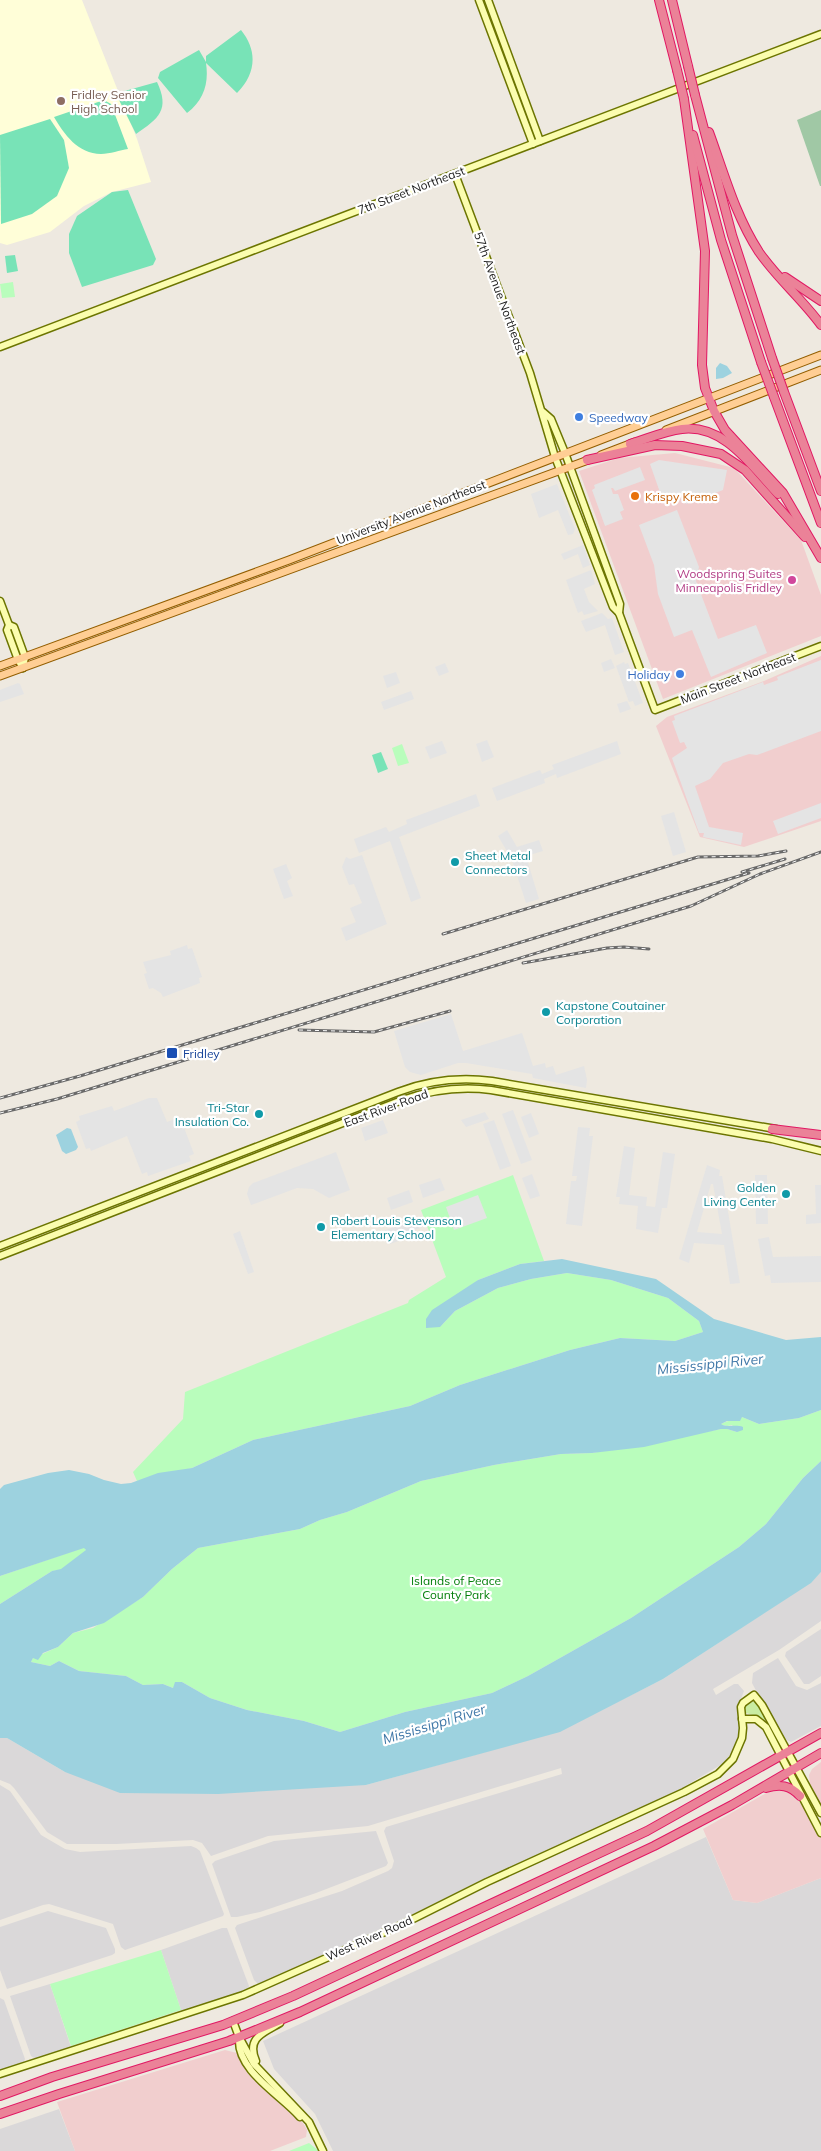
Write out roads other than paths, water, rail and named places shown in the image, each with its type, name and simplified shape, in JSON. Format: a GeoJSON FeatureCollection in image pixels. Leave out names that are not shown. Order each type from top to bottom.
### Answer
{"type":"FeatureCollection","features":[{"type":"Feature","properties":{"kind":"highway"},"geometry":{"type":"LineString","coordinates":[[659,0],[720,240],[774,397],[821,524]]}},
{"type":"Feature","properties":{"kind":"highway"},"geometry":{"type":"LineString","coordinates":[[672,0],[728,222],[772,358],[821,491]]}},
{"type":"Feature","properties":{"kind":"highway"},"geometry":{"type":"LineString","coordinates":[[695,95],[736,209],[755,245],[768,263],[821,324]]}},
{"type":"Feature","properties":{"kind":"highway"},"geometry":{"type":"LineString","coordinates":[[684,99],[705,250],[702,365],[708,398],[725,430],[778,488],[803,525],[821,560]]}},
{"type":"Feature","properties":{"kind":"highway"},"geometry":{"type":"LineString","coordinates":[[755,245],[764,257],[788,280],[821,300]]}},
{"type":"Feature","properties":{"kind":"highway"},"geometry":{"type":"LineString","coordinates":[[630,444],[681,429],[701,430],[718,436],[744,459],[803,525]]}},
{"type":"Feature","properties":{"kind":"highway"},"geometry":{"type":"LineString","coordinates":[[587,460],[655,445],[705,449],[725,455],[744,470],[795,525],[821,560]]}},
{"type":"Feature","properties":{"kind":"highway"},"geometry":{"type":"LineString","coordinates":[[772,1129],[821,1136]]}},
{"type":"Feature","properties":{"kind":"highway"},"geometry":{"type":"LineString","coordinates":[[0,2096],[233,2021],[305,1991],[631,1838],[821,1733]]}},
{"type":"Feature","properties":{"kind":"highway"},"geometry":{"type":"LineString","coordinates":[[0,2114],[239,2038],[288,2018],[639,1854],[821,1753]]}},
{"type":"Feature","properties":{"kind":"highway"},"geometry":{"type":"LineString","coordinates":[[759,1789],[784,1786],[795,1790],[800,1796]]}},
{"type":"Feature","properties":{"kind":"main road","name":"University Avenue Northeast"},"geometry":{"type":"LineString","coordinates":[[0,666],[289,560],[821,355]]}},
{"type":"Feature","properties":{"kind":"main road","name":"University Avenue Northeast"},"geometry":{"type":"LineString","coordinates":[[0,676],[630,444],[821,370]]}},
{"type":"Feature","properties":{"kind":"street"},"geometry":{"type":"LineString","coordinates":[[479,0],[533,144]]}},
{"type":"Feature","properties":{"kind":"street"},"geometry":{"type":"LineString","coordinates":[[488,0],[540,141]]}},
{"type":"Feature","properties":{"kind":"street","name":"7th Street Northeast"},"geometry":{"type":"LineString","coordinates":[[0,346],[821,34]]}},
{"type":"Feature","properties":{"kind":"street"},"geometry":{"type":"LineString","coordinates":[[508,76],[516,72]]}},
{"type":"Feature","properties":{"kind":"street","name":"57th Avenue Northeast"},"geometry":{"type":"LineString","coordinates":[[455,174],[518,340],[543,412],[543,422],[555,457],[613,607],[619,613],[655,710]]}},
{"type":"Feature","properties":{"kind":"street","name":"57th Avenue Northeast"},"geometry":{"type":"LineString","coordinates":[[543,412],[551,419],[570,466],[620,604],[619,613]]}},
{"type":"Feature","properties":{"kind":"street"},"geometry":{"type":"LineString","coordinates":[[0,601],[9,625],[14,627],[23,668]]}},
{"type":"Feature","properties":{"kind":"street","name":"Main Street Northeast"},"geometry":{"type":"LineString","coordinates":[[655,710],[821,646]]}},
{"type":"Feature","properties":{"kind":"street","name":"East River Road"},"geometry":{"type":"LineString","coordinates":[[0,1246],[398,1092],[443,1080],[475,1079],[492,1081],[772,1129]]}},
{"type":"Feature","properties":{"kind":"street","name":"East River Road"},"geometry":{"type":"LineString","coordinates":[[0,1256],[429,1091],[475,1088],[491,1090],[772,1139],[821,1152]]}},
{"type":"Feature","properties":{"kind":"street"},"geometry":{"type":"LineString","coordinates":[[821,1813],[796,1768],[784,1754],[761,1721],[742,1719],[742,1704],[754,1695],[784,1754],[788,1772],[821,1833]]}},
{"type":"Feature","properties":{"kind":"street","name":"West River Road"},"geometry":{"type":"LineString","coordinates":[[0,2074],[118,2035],[202,2010],[255,1990],[408,1922],[486,1882],[669,1799],[712,1778],[724,1769],[733,1759],[741,1743],[742,1719]]}},
{"type":"Feature","properties":{"kind":"street"},"geometry":{"type":"LineString","coordinates":[[268,2079],[254,2055],[254,2040],[257,2036],[288,2018]]}},
{"type":"Feature","properties":{"kind":"street"},"geometry":{"type":"LineString","coordinates":[[233,2021],[239,2038],[254,2064],[309,2122],[323,2151]]}},
{"type":"Feature","properties":{"kind":"street"},"geometry":{"type":"LineString","coordinates":[[239,2038],[238,2048],[251,2069],[315,2134]]}},
{"type":"Feature","properties":{"kind":"water"},"geometry":{"type":"Polygon","coordinates":[[[720,363],[727,366],[732,373],[723,378],[716,379],[716,368],[720,363]]]}},
{"type":"Feature","properties":{"kind":"water"},"geometry":{"type":"Polygon","coordinates":[[[67,1128],[71,1129],[78,1147],[76,1150],[66,1154],[62,1151],[56,1135],[67,1128]]]}},
{"type":"Feature","properties":{"kind":"water","name":"Mississippi River"},"geometry":{"type":"Polygon","coordinates":[[[562,1259],[656,1279],[714,1319],[786,1340],[821,1337],[821,1410],[799,1418],[759,1424],[742,1417],[740,1421],[727,1421],[721,1424],[743,1427],[743,1430],[737,1432],[721,1429],[644,1447],[592,1453],[561,1454],[494,1465],[421,1481],[347,1512],[320,1520],[300,1529],[198,1548],[172,1569],[143,1597],[104,1623],[73,1633],[58,1647],[43,1653],[38,1660],[33,1658],[31,1662],[50,1666],[59,1661],[79,1671],[126,1676],[143,1685],[163,1684],[173,1688],[175,1682],[182,1682],[210,1698],[247,1710],[304,1721],[340,1732],[405,1712],[492,1693],[528,1676],[631,1618],[739,1547],[766,1524],[803,1478],[821,1461],[821,1572],[811,1583],[663,1679],[560,1732],[366,1785],[218,1794],[120,1793],[65,1772],[7,1738],[0,1738],[0,1604],[52,1571],[61,1569],[86,1550],[84,1548],[0,1576],[0,1489],[4,1485],[48,1473],[69,1470],[121,1484],[131,1483],[158,1473],[192,1468],[253,1440],[410,1406],[460,1385],[570,1350],[620,1338],[675,1341],[703,1332],[699,1321],[668,1298],[611,1280],[567,1273],[531,1279],[498,1288],[455,1311],[440,1327],[426,1328],[426,1319],[432,1310],[478,1280],[520,1264],[562,1259]]]}},
{"type":"Feature","properties":{"kind":"railway"},"geometry":{"type":"LineString","coordinates":[[443,934],[698,857],[758,856],[786,851]]}},
{"type":"Feature","properties":{"kind":"railway"},"geometry":{"type":"LineString","coordinates":[[0,1113],[57,1099],[691,906],[760,874],[821,852]]}},
{"type":"Feature","properties":{"kind":"railway"},"geometry":{"type":"LineString","coordinates":[[742,872],[785,859]]}},
{"type":"Feature","properties":{"kind":"railway"},"geometry":{"type":"LineString","coordinates":[[0,1098],[80,1076],[749,873]]}},
{"type":"Feature","properties":{"kind":"railway"},"geometry":{"type":"LineString","coordinates":[[523,963],[607,948],[649,949]]}},
{"type":"Feature","properties":{"kind":"railway"},"geometry":{"type":"LineString","coordinates":[[299,1030],[374,1032],[450,1011]]}},
{"type":"Feature","properties":{"kind":"place","name":"Fridley Senior High School"},"geometry":{"type":"Point","coordinates":[61,101]}},
{"type":"Feature","properties":{"kind":"place","name":"Speedway"},"geometry":{"type":"Point","coordinates":[579,417]}},
{"type":"Feature","properties":{"kind":"place","name":"Krispy Kreme"},"geometry":{"type":"Point","coordinates":[635,496]}},
{"type":"Feature","properties":{"kind":"place","name":"Woodspring Suites Minneapolis Fridley"},"geometry":{"type":"Point","coordinates":[792,580]}},
{"type":"Feature","properties":{"kind":"place","name":"Holiday"},"geometry":{"type":"Point","coordinates":[680,674]}},
{"type":"Feature","properties":{"kind":"place","name":"Sheet Metal Connectors"},"geometry":{"type":"Point","coordinates":[455,862]}},
{"type":"Feature","properties":{"kind":"place","name":"Kapstone Coutainer Corporation"},"geometry":{"type":"Point","coordinates":[546,1012]}},
{"type":"Feature","properties":{"kind":"place","name":"Fridley"},"geometry":{"type":"Point","coordinates":[172,1053]}},
{"type":"Feature","properties":{"kind":"place","name":"Tri-Star Insulation Co."},"geometry":{"type":"Point","coordinates":[259,1114]}},
{"type":"Feature","properties":{"kind":"place","name":"Golden Living Center"},"geometry":{"type":"Point","coordinates":[786,1194]}},
{"type":"Feature","properties":{"kind":"place","name":"Robert Louis Stevenson Elementary School"},"geometry":{"type":"Point","coordinates":[321,1227]}},
{"type":"Feature","properties":{"kind":"park label","name":"Islands of Peace County Park"},"geometry":{"type":"Point","coordinates":[456,1587]}}]}
